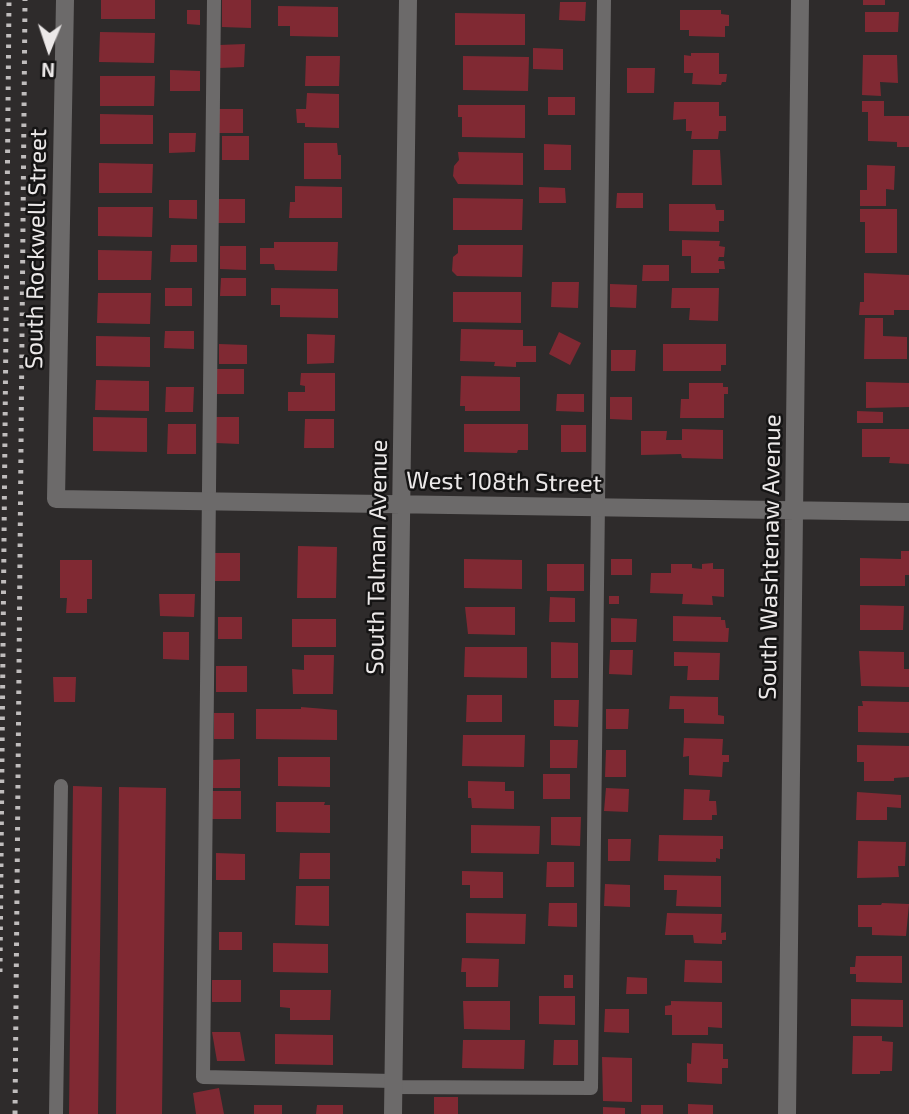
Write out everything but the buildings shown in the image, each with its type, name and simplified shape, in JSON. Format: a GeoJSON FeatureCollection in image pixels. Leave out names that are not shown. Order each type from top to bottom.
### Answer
{"type":"FeatureCollection","features":[{"type":"Feature","properties":{"kind":"street","name":"South Rockwell Street"},"geometry":{"type":"LineString","coordinates":[[55,499],[65,0]]}},
{"type":"Feature","properties":{"kind":"street","name":"South Talman Avenue"},"geometry":{"type":"LineString","coordinates":[[393,1114],[408,0]]}},
{"type":"Feature","properties":{"kind":"street","name":"South Washtenaw Avenue"},"geometry":{"type":"LineString","coordinates":[[788,1114],[800,0]]}},
{"type":"Feature","properties":{"kind":"street","name":"West 108th Street"},"geometry":{"type":"LineString","coordinates":[[55,499],[909,512]]}},
{"type":"Feature","properties":{"kind":"lane"},"geometry":{"type":"LineString","coordinates":[[214,0],[203,1077],[591,1088],[604,0]]}},
{"type":"Feature","properties":{"kind":"lane"},"geometry":{"type":"LineString","coordinates":[[56,1114],[61,786]]}},
{"type":"Feature","properties":{"kind":"railway"},"geometry":{"type":"LineString","coordinates":[[0,972],[9,0]]}},
{"type":"Feature","properties":{"kind":"railway"},"geometry":{"type":"LineString","coordinates":[[15,1114],[25,0]]}}]}
